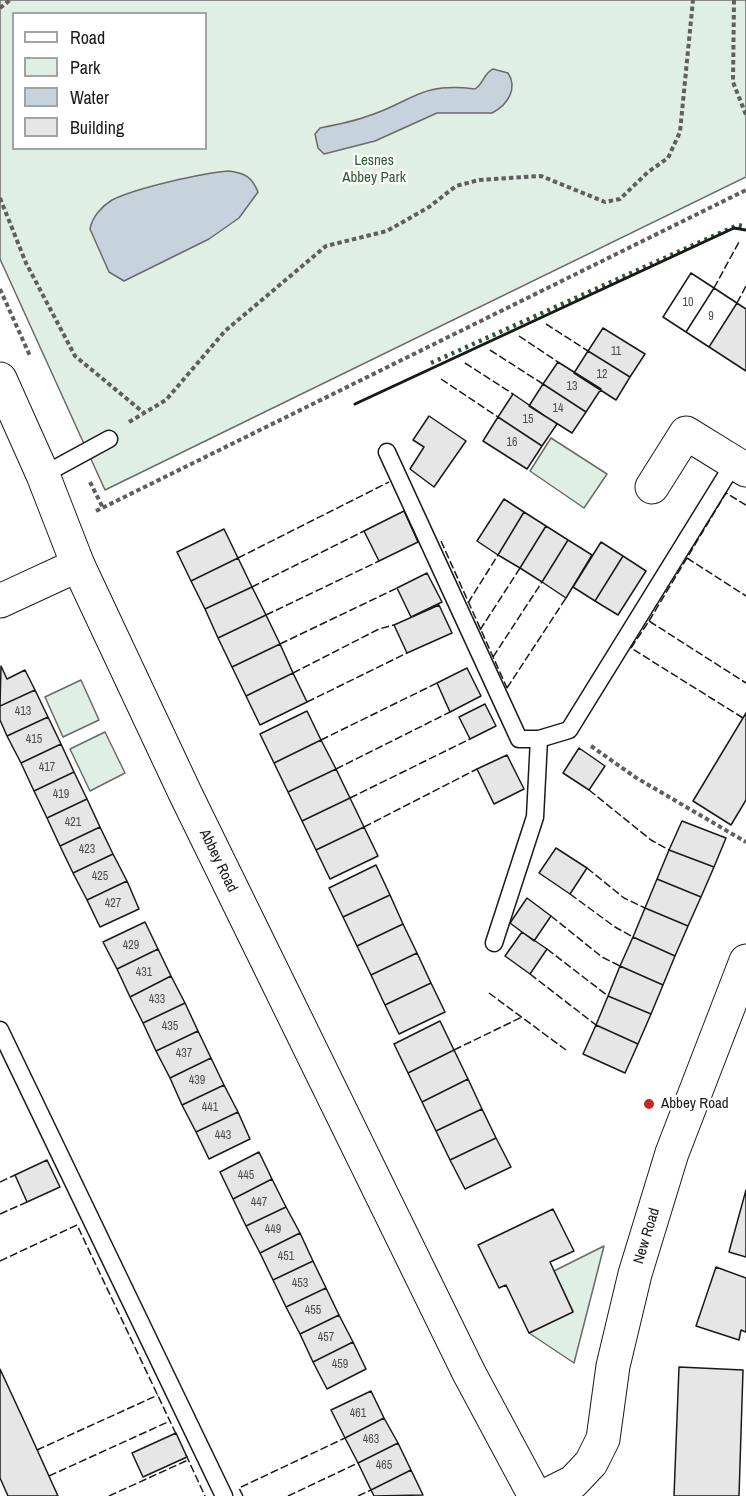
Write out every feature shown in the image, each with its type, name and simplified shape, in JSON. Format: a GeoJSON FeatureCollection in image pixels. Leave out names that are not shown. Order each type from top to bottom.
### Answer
{"type":"FeatureCollection","features":[{"type":"Feature","properties":{"kind":"main road","name":"Abbey Road"},"geometry":{"type":"LineString","coordinates":[[0,380],[43,475],[78,565],[186,795],[469,1373],[535,1496]]}},
{"type":"Feature","properties":{"kind":"main road"},"geometry":{"type":"LineString","coordinates":[[652,487],[686,433],[740,466]]}},
{"type":"Feature","properties":{"kind":"main road"},"geometry":{"type":"LineString","coordinates":[[0,601],[78,565]]}},
{"type":"Feature","properties":{"kind":"main road","name":"New Road"},"geometry":{"type":"LineString","coordinates":[[545,1496],[573,1482],[591,1463],[603,1439],[614,1366],[635,1274],[672,1153],[746,961]]}},
{"type":"Feature","properties":{"kind":"lane"},"geometry":{"type":"LineString","coordinates":[[43,475],[103,442]]}},
{"type":"Feature","properties":{"kind":"lane"},"geometry":{"type":"LineString","coordinates":[[387,452],[519,739],[539,739],[569,730],[740,466]]}},
{"type":"Feature","properties":{"kind":"lane"},"geometry":{"type":"LineString","coordinates":[[494,943],[535,817],[539,739]]}},
{"type":"Feature","properties":{"kind":"lane"},"geometry":{"type":"LineString","coordinates":[[0,1030],[224,1496]]}},
{"type":"Feature","properties":{"kind":"path"},"geometry":{"type":"LineString","coordinates":[[0,8],[10,0]]}},
{"type":"Feature","properties":{"kind":"path"},"geometry":{"type":"LineString","coordinates":[[103,442],[95,432],[105,427],[122,426],[166,400],[225,331],[326,246],[387,231],[429,207],[456,186],[479,180],[541,176],[604,202],[620,199],[648,172],[668,158],[680,132],[693,0]]}},
{"type":"Feature","properties":{"kind":"path"},"geometry":{"type":"LineString","coordinates":[[734,0],[733,82],[746,115]]}},
{"type":"Feature","properties":{"kind":"path"},"geometry":{"type":"LineString","coordinates":[[63,527],[746,190]]}},
{"type":"Feature","properties":{"kind":"path"},"geometry":{"type":"LineString","coordinates":[[0,198],[26,263],[75,356],[144,413]]}},
{"type":"Feature","properties":{"kind":"path"},"geometry":{"type":"LineString","coordinates":[[569,730],[635,777],[746,842]]}},
{"type":"Feature","properties":{"kind":"green space","name":"Lesnes Abbey Park"},"geometry":{"type":"Polygon","coordinates":[[[0,0],[746,0],[746,177],[105,490],[0,259],[0,0]]]}},
{"type":"Feature","properties":{"kind":"green space"},"geometry":{"type":"Polygon","coordinates":[[[551,438],[607,474],[584,508],[530,471],[551,438]]]}},
{"type":"Feature","properties":{"kind":"green space"},"geometry":{"type":"Polygon","coordinates":[[[81,680],[99,720],[63,737],[45,697],[81,680]]]}},
{"type":"Feature","properties":{"kind":"green space"},"geometry":{"type":"Polygon","coordinates":[[[105,732],[125,773],[90,791],[70,749],[105,732]]]}},
{"type":"Feature","properties":{"kind":"green space"},"geometry":{"type":"Polygon","coordinates":[[[604,1246],[574,1363],[529,1333],[573,1311],[554,1271],[604,1246]]]}},
{"type":"Feature","properties":{"kind":"water"},"geometry":{"type":"Polygon","coordinates":[[[493,69],[508,73],[512,90],[507,101],[492,113],[437,113],[375,141],[324,154],[318,148],[315,134],[320,128],[365,117],[428,91],[440,88],[475,89],[493,69]]]}},
{"type":"Feature","properties":{"kind":"water"},"geometry":{"type":"Polygon","coordinates":[[[229,171],[247,177],[258,192],[239,218],[209,239],[124,281],[109,272],[90,229],[95,216],[105,205],[123,195],[152,186],[229,171]]]}},
{"type":"Feature","properties":{"kind":"building"},"geometry":{"type":"Polygon","coordinates":[[[691,273],[746,309],[746,371],[663,317],[691,273]]]}},
{"type":"Feature","properties":{"kind":"building"},"geometry":{"type":"Polygon","coordinates":[[[691,273],[714,288],[686,332],[663,317],[691,273]]]}},
{"type":"Feature","properties":{"kind":"building"},"geometry":{"type":"Polygon","coordinates":[[[714,288],[737,303],[709,347],[686,332],[714,288]]]}},
{"type":"Feature","properties":{"kind":"building"},"geometry":{"type":"Polygon","coordinates":[[[603,328],[645,354],[630,377],[588,351],[603,328]]]}},
{"type":"Feature","properties":{"kind":"building"},"geometry":{"type":"Polygon","coordinates":[[[588,351],[630,377],[616,400],[574,373],[588,351]]]}},
{"type":"Feature","properties":{"kind":"building"},"geometry":{"type":"Polygon","coordinates":[[[558,362],[601,389],[586,412],[543,384],[558,362]]]}},
{"type":"Feature","properties":{"kind":"building"},"geometry":{"type":"Polygon","coordinates":[[[543,384],[586,412],[572,433],[529,406],[543,384]]]}},
{"type":"Feature","properties":{"kind":"building"},"geometry":{"type":"Polygon","coordinates":[[[513,394],[557,424],[542,446],[498,417],[513,394]]]}},
{"type":"Feature","properties":{"kind":"building"},"geometry":{"type":"Polygon","coordinates":[[[429,416],[466,441],[434,487],[410,469],[424,447],[413,440],[429,416]]]}},
{"type":"Feature","properties":{"kind":"building"},"geometry":{"type":"Polygon","coordinates":[[[498,417],[542,446],[527,469],[483,441],[498,417]]]}},
{"type":"Feature","properties":{"kind":"building"},"geometry":{"type":"Polygon","coordinates":[[[504,499],[524,512],[498,555],[477,541],[504,499]]]}},
{"type":"Feature","properties":{"kind":"building"},"geometry":{"type":"Polygon","coordinates":[[[404,511],[418,542],[379,561],[364,531],[404,511]]]}},
{"type":"Feature","properties":{"kind":"building"},"geometry":{"type":"Polygon","coordinates":[[[524,512],[546,526],[520,568],[498,555],[524,512]]]}},
{"type":"Feature","properties":{"kind":"building"},"geometry":{"type":"Polygon","coordinates":[[[546,526],[568,540],[542,582],[520,568],[546,526]]]}},
{"type":"Feature","properties":{"kind":"building"},"geometry":{"type":"Polygon","coordinates":[[[224,529],[238,558],[191,581],[177,552],[224,529]]]}},
{"type":"Feature","properties":{"kind":"building"},"geometry":{"type":"Polygon","coordinates":[[[568,540],[592,555],[566,598],[542,582],[568,540]]]}},
{"type":"Feature","properties":{"kind":"building"},"geometry":{"type":"Polygon","coordinates":[[[601,542],[623,556],[595,601],[573,587],[601,542]]]}},
{"type":"Feature","properties":{"kind":"building"},"geometry":{"type":"Polygon","coordinates":[[[623,556],[646,571],[618,615],[595,601],[623,556]]]}},
{"type":"Feature","properties":{"kind":"building"},"geometry":{"type":"Polygon","coordinates":[[[238,558],[252,587],[205,609],[191,581],[238,558]]]}},
{"type":"Feature","properties":{"kind":"building"},"geometry":{"type":"Polygon","coordinates":[[[427,573],[442,602],[411,617],[397,588],[427,573]]]}},
{"type":"Feature","properties":{"kind":"building"},"geometry":{"type":"Polygon","coordinates":[[[252,587],[266,615],[218,638],[205,609],[252,587]]]}},
{"type":"Feature","properties":{"kind":"building"},"geometry":{"type":"Polygon","coordinates":[[[439,605],[452,633],[407,653],[394,625],[439,605]]]}},
{"type":"Feature","properties":{"kind":"building"},"geometry":{"type":"Polygon","coordinates":[[[266,615],[280,644],[232,667],[218,638],[266,615]]]}},
{"type":"Feature","properties":{"kind":"building"},"geometry":{"type":"Polygon","coordinates":[[[280,644],[293,673],[246,696],[232,667],[280,644]]]}},
{"type":"Feature","properties":{"kind":"building"},"geometry":{"type":"Polygon","coordinates":[[[1,666],[7,679],[25,670],[35,690],[0,706],[1,666]]]}},
{"type":"Feature","properties":{"kind":"building"},"geometry":{"type":"Polygon","coordinates":[[[467,668],[481,696],[450,712],[437,683],[467,668]]]}},
{"type":"Feature","properties":{"kind":"building"},"geometry":{"type":"Polygon","coordinates":[[[293,673],[307,702],[260,725],[246,696],[293,673]]]}},
{"type":"Feature","properties":{"kind":"building"},"geometry":{"type":"Polygon","coordinates":[[[35,690],[48,717],[7,736],[0,720],[0,706],[35,690]]]}},
{"type":"Feature","properties":{"kind":"building"},"geometry":{"type":"Polygon","coordinates":[[[485,704],[496,726],[470,739],[459,717],[485,704]]]}},
{"type":"Feature","properties":{"kind":"building"},"geometry":{"type":"Polygon","coordinates":[[[307,711],[321,740],[274,763],[260,734],[307,711]]]}},
{"type":"Feature","properties":{"kind":"building"},"geometry":{"type":"Polygon","coordinates":[[[746,713],[746,800],[731,825],[693,801],[746,713]]]}},
{"type":"Feature","properties":{"kind":"building"},"geometry":{"type":"Polygon","coordinates":[[[48,717],[61,744],[21,763],[7,736],[48,717]]]}},
{"type":"Feature","properties":{"kind":"building"},"geometry":{"type":"Polygon","coordinates":[[[321,740],[336,769],[288,792],[274,763],[321,740]]]}},
{"type":"Feature","properties":{"kind":"building"},"geometry":{"type":"Polygon","coordinates":[[[61,744],[74,772],[34,791],[21,763],[61,744]]]}},
{"type":"Feature","properties":{"kind":"building"},"geometry":{"type":"Polygon","coordinates":[[[579,748],[605,766],[589,790],[563,773],[579,748]]]}},
{"type":"Feature","properties":{"kind":"building"},"geometry":{"type":"Polygon","coordinates":[[[507,755],[524,789],[494,804],[477,769],[507,755]]]}},
{"type":"Feature","properties":{"kind":"building"},"geometry":{"type":"Polygon","coordinates":[[[336,769],[350,798],[302,821],[288,792],[336,769]]]}},
{"type":"Feature","properties":{"kind":"building"},"geometry":{"type":"Polygon","coordinates":[[[74,772],[87,799],[47,818],[34,791],[74,772]]]}},
{"type":"Feature","properties":{"kind":"building"},"geometry":{"type":"Polygon","coordinates":[[[350,798],[364,827],[316,850],[302,821],[350,798]]]}},
{"type":"Feature","properties":{"kind":"building"},"geometry":{"type":"Polygon","coordinates":[[[87,799],[100,827],[60,846],[47,818],[87,799]]]}},
{"type":"Feature","properties":{"kind":"building"},"geometry":{"type":"Polygon","coordinates":[[[682,821],[726,838],[714,867],[669,850],[682,821]]]}},
{"type":"Feature","properties":{"kind":"building"},"geometry":{"type":"Polygon","coordinates":[[[100,827],[113,854],[73,873],[60,846],[100,827]]]}},
{"type":"Feature","properties":{"kind":"building"},"geometry":{"type":"Polygon","coordinates":[[[364,827],[378,856],[330,879],[316,850],[364,827]]]}},
{"type":"Feature","properties":{"kind":"building"},"geometry":{"type":"Polygon","coordinates":[[[556,848],[587,868],[570,894],[539,873],[556,848]]]}},
{"type":"Feature","properties":{"kind":"building"},"geometry":{"type":"Polygon","coordinates":[[[669,850],[714,867],[701,897],[657,879],[669,850]]]}},
{"type":"Feature","properties":{"kind":"building"},"geometry":{"type":"Polygon","coordinates":[[[113,854],[127,881],[87,900],[73,873],[113,854]]]}},
{"type":"Feature","properties":{"kind":"building"},"geometry":{"type":"Polygon","coordinates":[[[376,865],[390,895],[343,917],[329,888],[376,865]]]}},
{"type":"Feature","properties":{"kind":"building"},"geometry":{"type":"Polygon","coordinates":[[[657,879],[701,897],[688,926],[645,908],[657,879]]]}},
{"type":"Feature","properties":{"kind":"building"},"geometry":{"type":"Polygon","coordinates":[[[127,881],[139,909],[100,927],[87,900],[127,881]]]}},
{"type":"Feature","properties":{"kind":"building"},"geometry":{"type":"Polygon","coordinates":[[[390,895],[403,924],[357,946],[343,917],[390,895]]]}},
{"type":"Feature","properties":{"kind":"building"},"geometry":{"type":"Polygon","coordinates":[[[527,898],[551,916],[534,941],[510,923],[527,898]]]}},
{"type":"Feature","properties":{"kind":"building"},"geometry":{"type":"Polygon","coordinates":[[[645,908],[688,926],[675,956],[633,937],[645,908]]]}},
{"type":"Feature","properties":{"kind":"building"},"geometry":{"type":"Polygon","coordinates":[[[145,922],[158,949],[117,969],[103,942],[145,922]]]}},
{"type":"Feature","properties":{"kind":"building"},"geometry":{"type":"Polygon","coordinates":[[[403,924],[417,953],[371,975],[357,946],[403,924]]]}},
{"type":"Feature","properties":{"kind":"building"},"geometry":{"type":"Polygon","coordinates":[[[522,932],[547,949],[530,974],[505,956],[522,932]]]}},
{"type":"Feature","properties":{"kind":"building"},"geometry":{"type":"Polygon","coordinates":[[[633,937],[675,956],[663,985],[620,966],[633,937]]]}},
{"type":"Feature","properties":{"kind":"building"},"geometry":{"type":"Polygon","coordinates":[[[158,949],[171,976],[130,997],[117,969],[158,949]]]}},
{"type":"Feature","properties":{"kind":"building"},"geometry":{"type":"Polygon","coordinates":[[[417,953],[431,983],[385,1005],[371,975],[417,953]]]}},
{"type":"Feature","properties":{"kind":"building"},"geometry":{"type":"Polygon","coordinates":[[[620,966],[663,985],[651,1014],[608,996],[620,966]]]}},
{"type":"Feature","properties":{"kind":"building"},"geometry":{"type":"Polygon","coordinates":[[[171,976],[185,1003],[143,1023],[130,997],[171,976]]]}},
{"type":"Feature","properties":{"kind":"building"},"geometry":{"type":"Polygon","coordinates":[[[431,983],[445,1012],[399,1034],[385,1005],[431,983]]]}},
{"type":"Feature","properties":{"kind":"building"},"geometry":{"type":"Polygon","coordinates":[[[608,996],[651,1014],[638,1044],[596,1025],[608,996]]]}},
{"type":"Feature","properties":{"kind":"building"},"geometry":{"type":"Polygon","coordinates":[[[185,1003],[198,1031],[156,1051],[143,1023],[185,1003]]]}},
{"type":"Feature","properties":{"kind":"building"},"geometry":{"type":"Polygon","coordinates":[[[440,1021],[454,1050],[408,1073],[394,1044],[440,1021]]]}},
{"type":"Feature","properties":{"kind":"building"},"geometry":{"type":"Polygon","coordinates":[[[596,1025],[638,1044],[625,1073],[583,1054],[596,1025]]]}},
{"type":"Feature","properties":{"kind":"building"},"geometry":{"type":"Polygon","coordinates":[[[198,1031],[211,1058],[170,1078],[156,1051],[198,1031]]]}},
{"type":"Feature","properties":{"kind":"building"},"geometry":{"type":"Polygon","coordinates":[[[454,1050],[468,1079],[422,1102],[408,1073],[454,1050]]]}},
{"type":"Feature","properties":{"kind":"building"},"geometry":{"type":"Polygon","coordinates":[[[211,1058],[224,1085],[182,1105],[170,1078],[211,1058]]]}},
{"type":"Feature","properties":{"kind":"building"},"geometry":{"type":"Polygon","coordinates":[[[468,1079],[482,1109],[436,1131],[422,1102],[468,1079]]]}},
{"type":"Feature","properties":{"kind":"building"},"geometry":{"type":"Polygon","coordinates":[[[224,1085],[238,1112],[196,1132],[182,1105],[224,1085]]]}},
{"type":"Feature","properties":{"kind":"building"},"geometry":{"type":"Polygon","coordinates":[[[482,1109],[496,1138],[450,1160],[436,1131],[482,1109]]]}},
{"type":"Feature","properties":{"kind":"building"},"geometry":{"type":"Polygon","coordinates":[[[238,1112],[250,1139],[209,1159],[196,1132],[238,1112]]]}},
{"type":"Feature","properties":{"kind":"building"},"geometry":{"type":"Polygon","coordinates":[[[496,1138],[511,1167],[465,1189],[450,1160],[496,1138]]]}},
{"type":"Feature","properties":{"kind":"building"},"geometry":{"type":"Polygon","coordinates":[[[259,1152],[272,1179],[233,1199],[220,1172],[259,1152]]]}},
{"type":"Feature","properties":{"kind":"building"},"geometry":{"type":"Polygon","coordinates":[[[47,1160],[60,1187],[27,1202],[15,1175],[47,1160]]]}},
{"type":"Feature","properties":{"kind":"building"},"geometry":{"type":"Polygon","coordinates":[[[272,1179],[286,1207],[246,1226],[233,1199],[272,1179]]]}},
{"type":"Feature","properties":{"kind":"building"},"geometry":{"type":"Polygon","coordinates":[[[746,1190],[746,1257],[729,1252],[746,1190]]]}},
{"type":"Feature","properties":{"kind":"building"},"geometry":{"type":"Polygon","coordinates":[[[286,1207],[300,1233],[260,1253],[246,1226],[286,1207]]]}},
{"type":"Feature","properties":{"kind":"building"},"geometry":{"type":"Polygon","coordinates":[[[553,1209],[574,1251],[550,1262],[573,1312],[529,1333],[506,1285],[499,1288],[478,1245],[553,1209]]]}},
{"type":"Feature","properties":{"kind":"building"},"geometry":{"type":"Polygon","coordinates":[[[300,1233],[313,1261],[273,1280],[260,1253],[300,1233]]]}},
{"type":"Feature","properties":{"kind":"building"},"geometry":{"type":"Polygon","coordinates":[[[313,1261],[326,1288],[286,1307],[273,1280],[313,1261]]]}},
{"type":"Feature","properties":{"kind":"building"},"geometry":{"type":"Polygon","coordinates":[[[716,1267],[746,1278],[746,1332],[741,1330],[739,1340],[696,1326],[716,1267]]]}},
{"type":"Feature","properties":{"kind":"building"},"geometry":{"type":"Polygon","coordinates":[[[326,1288],[339,1315],[300,1334],[286,1307],[326,1288]]]}},
{"type":"Feature","properties":{"kind":"building"},"geometry":{"type":"Polygon","coordinates":[[[339,1315],[353,1342],[313,1362],[300,1334],[339,1315]]]}},
{"type":"Feature","properties":{"kind":"building"},"geometry":{"type":"Polygon","coordinates":[[[353,1342],[366,1369],[327,1389],[313,1362],[353,1342]]]}},
{"type":"Feature","properties":{"kind":"building"},"geometry":{"type":"Polygon","coordinates":[[[679,1367],[743,1370],[739,1496],[674,1496],[679,1367]]]}},
{"type":"Feature","properties":{"kind":"building"},"geometry":{"type":"Polygon","coordinates":[[[0,1369],[58,1496],[8,1496],[0,1478],[0,1369]]]}},
{"type":"Feature","properties":{"kind":"building"},"geometry":{"type":"Polygon","coordinates":[[[371,1391],[384,1418],[345,1438],[331,1410],[371,1391]]]}},
{"type":"Feature","properties":{"kind":"building"},"geometry":{"type":"Polygon","coordinates":[[[384,1418],[398,1443],[358,1463],[345,1438],[384,1418]]]}},
{"type":"Feature","properties":{"kind":"building"},"geometry":{"type":"Polygon","coordinates":[[[176,1433],[187,1457],[143,1477],[132,1453],[176,1433]]]}},
{"type":"Feature","properties":{"kind":"building"},"geometry":{"type":"Polygon","coordinates":[[[398,1443],[411,1470],[371,1490],[358,1463],[398,1443]]]}},
{"type":"Feature","properties":{"kind":"building"},"geometry":{"type":"Polygon","coordinates":[[[411,1470],[423,1495],[374,1496],[371,1490],[411,1470]]]}},
{"type":"Feature","properties":{"kind":"hedge"},"geometry":{"type":"LineString","coordinates":[[431,363],[738,225],[746,227]]}},
{"type":"Feature","properties":{"kind":"fence"},"geometry":{"type":"LineString","coordinates":[[714,288],[740,240]]}},
{"type":"Feature","properties":{"kind":"fence"},"geometry":{"type":"LineString","coordinates":[[737,303],[746,286]]}},
{"type":"Feature","properties":{"kind":"fence"},"geometry":{"type":"LineString","coordinates":[[546,324],[588,351]]}},
{"type":"Feature","properties":{"kind":"fence"},"geometry":{"type":"LineString","coordinates":[[519,336],[558,362]]}},
{"type":"Feature","properties":{"kind":"fence"},"geometry":{"type":"LineString","coordinates":[[490,350],[543,384]]}},
{"type":"Feature","properties":{"kind":"fence"},"geometry":{"type":"LineString","coordinates":[[465,363],[513,394]]}},
{"type":"Feature","properties":{"kind":"fence"},"geometry":{"type":"LineString","coordinates":[[441,379],[498,417]]}},
{"type":"Feature","properties":{"kind":"fence"},"geometry":{"type":"LineString","coordinates":[[238,558],[389,482]]}},
{"type":"Feature","properties":{"kind":"fence"},"geometry":{"type":"LineString","coordinates":[[649,621],[726,493],[746,505]]}},
{"type":"Feature","properties":{"kind":"fence"},"geometry":{"type":"LineString","coordinates":[[252,587],[364,531]]}},
{"type":"Feature","properties":{"kind":"fence"},"geometry":{"type":"LineString","coordinates":[[441,541],[507,688]]}},
{"type":"Feature","properties":{"kind":"fence"},"geometry":{"type":"LineString","coordinates":[[468,603],[498,555]]}},
{"type":"Feature","properties":{"kind":"fence"},"geometry":{"type":"LineString","coordinates":[[687,558],[746,596]]}},
{"type":"Feature","properties":{"kind":"fence"},"geometry":{"type":"LineString","coordinates":[[266,615],[379,561]]}},
{"type":"Feature","properties":{"kind":"fence"},"geometry":{"type":"LineString","coordinates":[[480,630],[520,568]]}},
{"type":"Feature","properties":{"kind":"fence"},"geometry":{"type":"LineString","coordinates":[[493,657],[542,582]]}},
{"type":"Feature","properties":{"kind":"fence"},"geometry":{"type":"LineString","coordinates":[[280,644],[397,588]]}},
{"type":"Feature","properties":{"kind":"fence"},"geometry":{"type":"LineString","coordinates":[[507,688],[566,598]]}},
{"type":"Feature","properties":{"kind":"fence"},"geometry":{"type":"LineString","coordinates":[[743,718],[631,648],[649,621],[746,683]]}},
{"type":"Feature","properties":{"kind":"fence"},"geometry":{"type":"LineString","coordinates":[[293,673],[379,629],[394,625]]}},
{"type":"Feature","properties":{"kind":"fence"},"geometry":{"type":"LineString","coordinates":[[307,702],[407,653]]}},
{"type":"Feature","properties":{"kind":"fence"},"geometry":{"type":"LineString","coordinates":[[321,740],[437,683]]}},
{"type":"Feature","properties":{"kind":"fence"},"geometry":{"type":"LineString","coordinates":[[336,769],[450,712]]}},
{"type":"Feature","properties":{"kind":"fence"},"geometry":{"type":"LineString","coordinates":[[350,798],[470,739]]}},
{"type":"Feature","properties":{"kind":"fence"},"geometry":{"type":"LineString","coordinates":[[364,827],[477,769]]}},
{"type":"Feature","properties":{"kind":"fence"},"geometry":{"type":"LineString","coordinates":[[589,790],[651,840],[669,850]]}},
{"type":"Feature","properties":{"kind":"fence"},"geometry":{"type":"LineString","coordinates":[[587,868],[624,898],[645,908]]}},
{"type":"Feature","properties":{"kind":"fence"},"geometry":{"type":"LineString","coordinates":[[570,894],[615,927],[633,937]]}},
{"type":"Feature","properties":{"kind":"fence"},"geometry":{"type":"LineString","coordinates":[[551,916],[602,957],[620,966]]}},
{"type":"Feature","properties":{"kind":"fence"},"geometry":{"type":"LineString","coordinates":[[547,949],[608,996]]}},
{"type":"Feature","properties":{"kind":"fence"},"geometry":{"type":"LineString","coordinates":[[530,974],[596,1025]]}},
{"type":"Feature","properties":{"kind":"fence"},"geometry":{"type":"LineString","coordinates":[[489,993],[566,1050]]}},
{"type":"Feature","properties":{"kind":"fence"},"geometry":{"type":"LineString","coordinates":[[454,1050],[522,1017]]}},
{"type":"Feature","properties":{"kind":"fence"},"geometry":{"type":"LineString","coordinates":[[0,1182],[15,1175]]}},
{"type":"Feature","properties":{"kind":"fence"},"geometry":{"type":"LineString","coordinates":[[0,1214],[27,1202]]}},
{"type":"Feature","properties":{"kind":"fence"},"geometry":{"type":"LineString","coordinates":[[0,1261],[77,1225],[177,1436]]}},
{"type":"Feature","properties":{"kind":"fence"},"geometry":{"type":"LineString","coordinates":[[37,1450],[158,1395]]}},
{"type":"Feature","properties":{"kind":"fence"},"geometry":{"type":"LineString","coordinates":[[49,1476],[170,1421]]}},
{"type":"Feature","properties":{"kind":"fence"},"geometry":{"type":"LineString","coordinates":[[243,1496],[239,1488],[345,1438]]}},
{"type":"Feature","properties":{"kind":"fence"},"geometry":{"type":"LineString","coordinates":[[186,1455],[205,1496]]}},
{"type":"Feature","properties":{"kind":"fence"},"geometry":{"type":"LineString","coordinates":[[109,1496],[188,1460]]}},
{"type":"Feature","properties":{"kind":"fence"},"geometry":{"type":"LineString","coordinates":[[288,1496],[358,1463]]}},
{"type":"Feature","properties":{"kind":"fence"},"geometry":{"type":"LineString","coordinates":[[358,1496],[371,1490]]}},
{"type":"Feature","properties":{"kind":"wall"},"geometry":{"type":"LineString","coordinates":[[355,404],[734,228],[746,230]]}},
{"type":"Feature","properties":{"kind":"place","name":"Abbey Road"},"geometry":{"type":"Point","coordinates":[649,1104]}}]}
